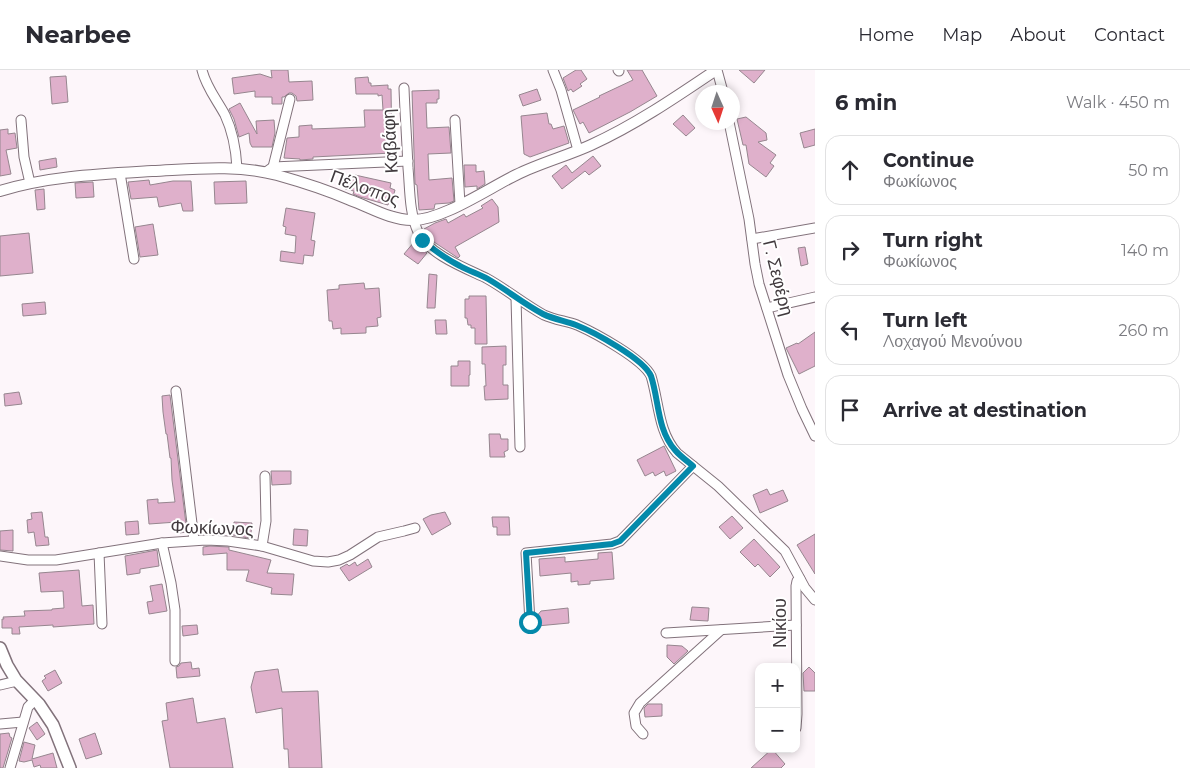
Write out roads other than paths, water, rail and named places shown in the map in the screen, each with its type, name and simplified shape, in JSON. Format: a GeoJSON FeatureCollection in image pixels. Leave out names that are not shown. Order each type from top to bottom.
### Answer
{"type":"FeatureCollection","features":[{"type":"Feature","properties":{"kind":"main road"},"geometry":{"type":"LineString","coordinates":[[0,648],[16,681],[46,713],[55,728],[70,768]]}},
{"type":"Feature","properties":{"kind":"street"},"geometry":{"type":"LineString","coordinates":[[202,70],[206,82],[228,123],[235,146],[237,168]]}},
{"type":"Feature","properties":{"kind":"street"},"geometry":{"type":"LineString","coordinates":[[553,70],[565,103],[578,150]]}},
{"type":"Feature","properties":{"kind":"street"},"geometry":{"type":"LineString","coordinates":[[717,70],[721,85]]}},
{"type":"Feature","properties":{"kind":"street","name":"Πέλοπος"},"geometry":{"type":"LineString","coordinates":[[0,191],[30,183],[70,177],[120,173],[237,168],[270,170],[390,216],[403,220],[422,219],[437,215],[520,173],[594,144],[628,126],[717,70]]}},
{"type":"Feature","properties":{"kind":"street","name":"Καβάφη"},"geometry":{"type":"LineString","coordinates":[[404,88],[410,205],[419,235],[430,247],[448,260],[487,279],[550,318],[577,325],[596,334],[642,363],[651,376],[661,421],[667,437],[675,450],[718,486],[781,548],[805,588],[815,600]]}},
{"type":"Feature","properties":{"kind":"street"},"geometry":{"type":"LineString","coordinates":[[290,99],[270,170],[408,161]]}},
{"type":"Feature","properties":{"kind":"street"},"geometry":{"type":"LineString","coordinates":[[21,120],[30,183]]}},
{"type":"Feature","properties":{"kind":"street"},"geometry":{"type":"LineString","coordinates":[[455,120],[460,204]]}},
{"type":"Feature","properties":{"kind":"street","name":"Γ. Σεφέρη"},"geometry":{"type":"LineString","coordinates":[[731,130],[747,210],[757,275],[788,375],[815,436]]}},
{"type":"Feature","properties":{"kind":"street"},"geometry":{"type":"LineString","coordinates":[[120,173],[134,259]]}},
{"type":"Feature","properties":{"kind":"street"},"geometry":{"type":"LineString","coordinates":[[752,239],[815,228]]}},
{"type":"Feature","properties":{"kind":"street"},"geometry":{"type":"LineString","coordinates":[[767,308],[815,297]]}},
{"type":"Feature","properties":{"kind":"street"},"geometry":{"type":"LineString","coordinates":[[516,298],[520,446]]}},
{"type":"Feature","properties":{"kind":"street"},"geometry":{"type":"LineString","coordinates":[[176,390],[194,540]]}},
{"type":"Feature","properties":{"kind":"street"},"geometry":{"type":"LineString","coordinates":[[530,622],[526,553],[604,546],[617,543],[693,466]]}},
{"type":"Feature","properties":{"kind":"street"},"geometry":{"type":"LineString","coordinates":[[262,546],[266,521],[265,476]]}},
{"type":"Feature","properties":{"kind":"street","name":"Φωκίωνος"},"geometry":{"type":"LineString","coordinates":[[0,556],[28,560],[64,559],[162,543],[194,540],[228,541],[262,546],[308,560],[328,562],[350,555],[378,537],[415,528]]}},
{"type":"Feature","properties":{"kind":"street"},"geometry":{"type":"LineString","coordinates":[[162,543],[175,610],[176,661]]}},
{"type":"Feature","properties":{"kind":"street"},"geometry":{"type":"LineString","coordinates":[[98,554],[102,624]]}},
{"type":"Feature","properties":{"kind":"street","name":"Νικίου"},"geometry":{"type":"LineString","coordinates":[[797,708],[796,625],[797,583],[800,579]]}},
{"type":"Feature","properties":{"kind":"street"},"geometry":{"type":"LineString","coordinates":[[666,633],[796,625]]}},
{"type":"Feature","properties":{"kind":"street"},"geometry":{"type":"LineString","coordinates":[[643,734],[636,726],[634,713],[640,704],[721,630]]}},
{"type":"Feature","properties":{"kind":"street"},"geometry":{"type":"LineString","coordinates":[[0,685],[16,681]]}},
{"type":"Feature","properties":{"kind":"street"},"geometry":{"type":"LineString","coordinates":[[10,768],[29,705],[35,700]]}},
{"type":"Feature","properties":{"kind":"street"},"geometry":{"type":"LineString","coordinates":[[0,724],[23,722]]}}]}
